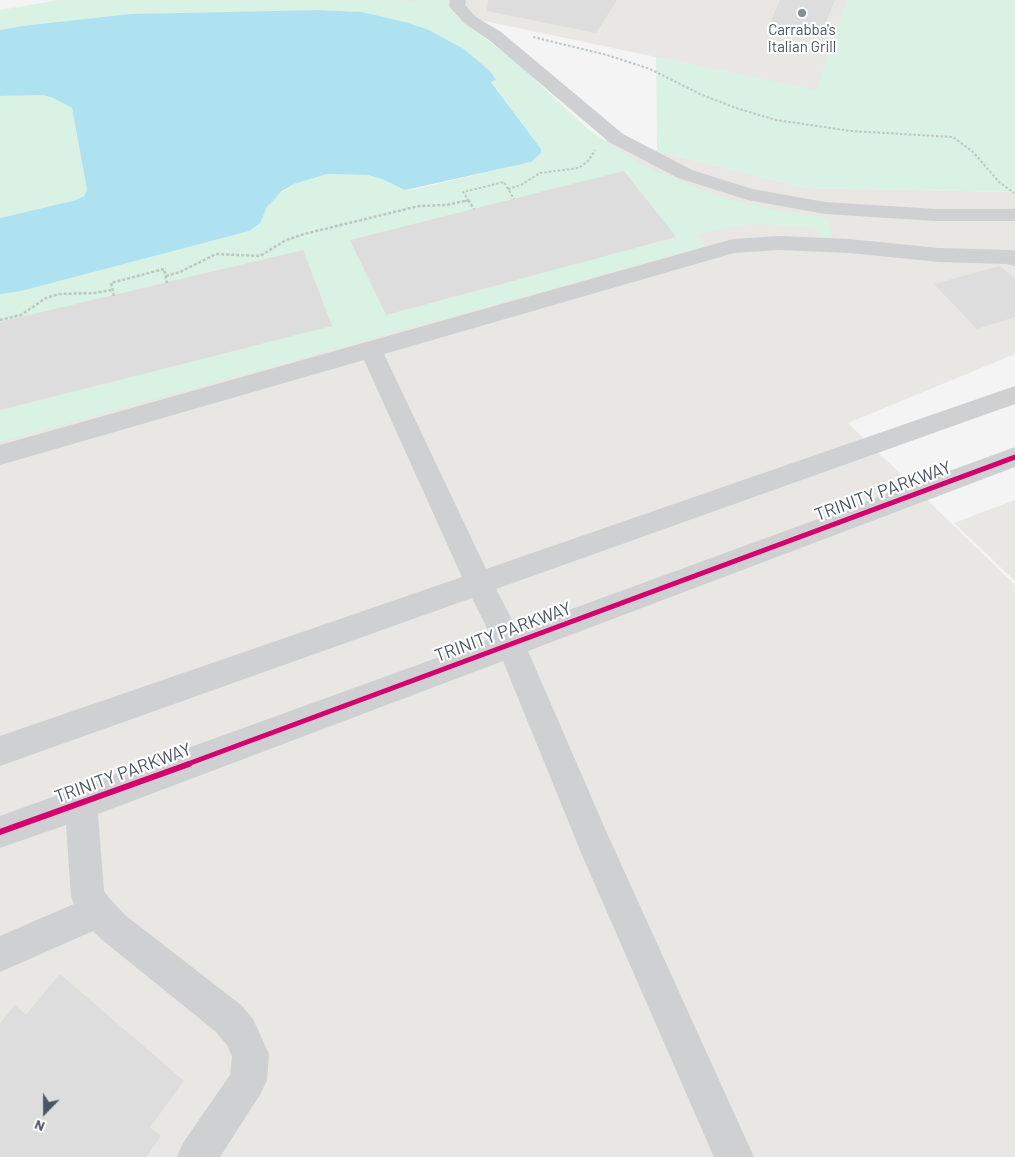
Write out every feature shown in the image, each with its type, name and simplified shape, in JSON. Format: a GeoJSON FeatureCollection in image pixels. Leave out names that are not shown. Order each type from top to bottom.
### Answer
{"type":"FeatureCollection","features":[{"type":"Feature","properties":{"kind":"street"},"geometry":{"type":"LineString","coordinates":[[458,0],[457,6],[470,20],[495,36],[616,138],[685,174],[748,194],[808,206],[936,215],[1015,214]]}},
{"type":"Feature","properties":{"kind":"street"},"geometry":{"type":"LineString","coordinates":[[0,455],[733,246],[780,243],[842,245],[938,255],[1011,257],[1015,259]]}},
{"type":"Feature","properties":{"kind":"street"},"geometry":{"type":"LineString","coordinates":[[371,350],[479,584],[510,644],[594,843],[734,1157]]}},
{"type":"Feature","properties":{"kind":"street"},"geometry":{"type":"LineString","coordinates":[[0,751],[1015,395]]}},
{"type":"Feature","properties":{"kind":"street","name":"TRINITY PARKWAY"},"geometry":{"type":"LineString","coordinates":[[0,832],[81,804],[1015,457]]}},
{"type":"Feature","properties":{"kind":"street"},"geometry":{"type":"LineString","coordinates":[[81,804],[88,896],[98,911],[113,927],[228,1018],[240,1032],[251,1054],[248,1080],[197,1157]]}},
{"type":"Feature","properties":{"kind":"street"},"geometry":{"type":"LineString","coordinates":[[0,954],[98,911]]}},
{"type":"Feature","properties":{"kind":"path"},"geometry":{"type":"LineString","coordinates":[[529,36],[607,55],[650,69],[700,94],[736,108],[776,120],[851,131],[953,137],[973,152],[999,182],[1015,194]]}},
{"type":"Feature","properties":{"kind":"path"},"geometry":{"type":"LineString","coordinates":[[508,189],[521,185],[540,173],[579,168],[589,160],[597,146]]}},
{"type":"Feature","properties":{"kind":"path"},"geometry":{"type":"LineString","coordinates":[[474,209],[463,192],[504,182],[514,199]]}},
{"type":"Feature","properties":{"kind":"path"},"geometry":{"type":"LineString","coordinates":[[166,276],[180,272],[216,254],[260,256],[286,240],[304,234],[419,206],[447,205],[469,200]]}},
{"type":"Feature","properties":{"kind":"path"},"geometry":{"type":"LineString","coordinates":[[114,296],[111,290],[111,283],[164,269],[167,283]]}},
{"type":"Feature","properties":{"kind":"path"},"geometry":{"type":"LineString","coordinates":[[0,320],[21,315],[46,298],[59,294],[94,293],[111,290]]}},
{"type":"Feature","properties":{"kind":"shaded area"},"geometry":{"type":"Polygon","coordinates":[[[385,0],[847,0],[817,91],[385,0]]]}},
{"type":"Feature","properties":{"kind":"shaded area"},"geometry":{"type":"Polygon","coordinates":[[[616,138],[657,151],[806,188],[1015,192],[1015,354],[848,423],[1015,585],[1015,1157],[0,1157],[0,293],[531,162],[616,138]]]}},
{"type":"Feature","properties":{"kind":"shaded area"},"geometry":{"type":"Polygon","coordinates":[[[1015,500],[1015,581],[954,523],[1015,500]]]}},
{"type":"Feature","properties":{"kind":"green space"},"geometry":{"type":"Polygon","coordinates":[[[59,0],[402,0],[412,2],[415,0],[448,0],[450,8],[457,16],[519,65],[589,130],[634,160],[717,196],[774,210],[824,217],[829,222],[832,238],[818,236],[816,228],[764,224],[742,225],[694,234],[706,246],[0,442],[0,410],[332,326],[303,250],[0,322],[0,294],[21,291],[264,213],[274,198],[294,184],[327,174],[368,175],[382,179],[405,190],[416,189],[530,162],[541,149],[491,81],[496,79],[491,72],[464,49],[427,29],[405,22],[362,12],[318,10],[172,13],[22,26],[0,30],[0,10],[59,0]],[[624,172],[350,240],[386,315],[675,237],[624,172]]]}},
{"type":"Feature","properties":{"kind":"green space"},"geometry":{"type":"Polygon","coordinates":[[[847,0],[1015,0],[1015,192],[806,188],[657,151],[656,57],[816,90],[847,0]]]}},
{"type":"Feature","properties":{"kind":"green space"},"geometry":{"type":"Polygon","coordinates":[[[43,95],[72,108],[87,191],[84,196],[76,200],[0,218],[0,96],[43,95]]]}},
{"type":"Feature","properties":{"kind":"water"},"geometry":{"type":"Polygon","coordinates":[[[318,10],[362,12],[405,22],[427,29],[464,49],[491,72],[496,80],[491,82],[541,149],[541,153],[531,162],[405,190],[382,179],[368,175],[327,174],[294,184],[282,191],[267,207],[260,223],[249,231],[21,291],[0,294],[0,218],[76,200],[84,196],[87,190],[72,108],[43,95],[0,96],[0,30],[131,14],[318,10]]]}},
{"type":"Feature","properties":{"kind":"building"},"geometry":{"type":"Polygon","coordinates":[[[488,0],[617,0],[596,33],[487,11],[488,0]]]}},
{"type":"Feature","properties":{"kind":"building","name":"Carrabba's Italian Grill"},"geometry":{"type":"Polygon","coordinates":[[[780,0],[835,0],[820,37],[768,27],[780,0]]]}},
{"type":"Feature","properties":{"kind":"building"},"geometry":{"type":"Polygon","coordinates":[[[624,171],[676,237],[386,315],[350,240],[624,171]]]}},
{"type":"Feature","properties":{"kind":"building"},"geometry":{"type":"Polygon","coordinates":[[[303,250],[332,326],[0,410],[0,322],[303,250]]]}},
{"type":"Feature","properties":{"kind":"building"},"geometry":{"type":"Polygon","coordinates":[[[1000,266],[1015,279],[1015,317],[977,329],[934,284],[1000,266]]]}},
{"type":"Feature","properties":{"kind":"building"},"geometry":{"type":"Polygon","coordinates":[[[60,974],[184,1081],[150,1127],[161,1136],[146,1157],[0,1157],[0,1023],[15,1005],[26,1015],[60,974]]]}},
{"type":"Feature","properties":{"kind":"cycle path"},"geometry":{"type":"LineString","coordinates":[[0,832],[81,804],[1015,457]]}},
{"type":"Feature","properties":{"kind":"place","name":"Carrabba's Italian Grill"},"geometry":{"type":"Point","coordinates":[802,13]}}]}
